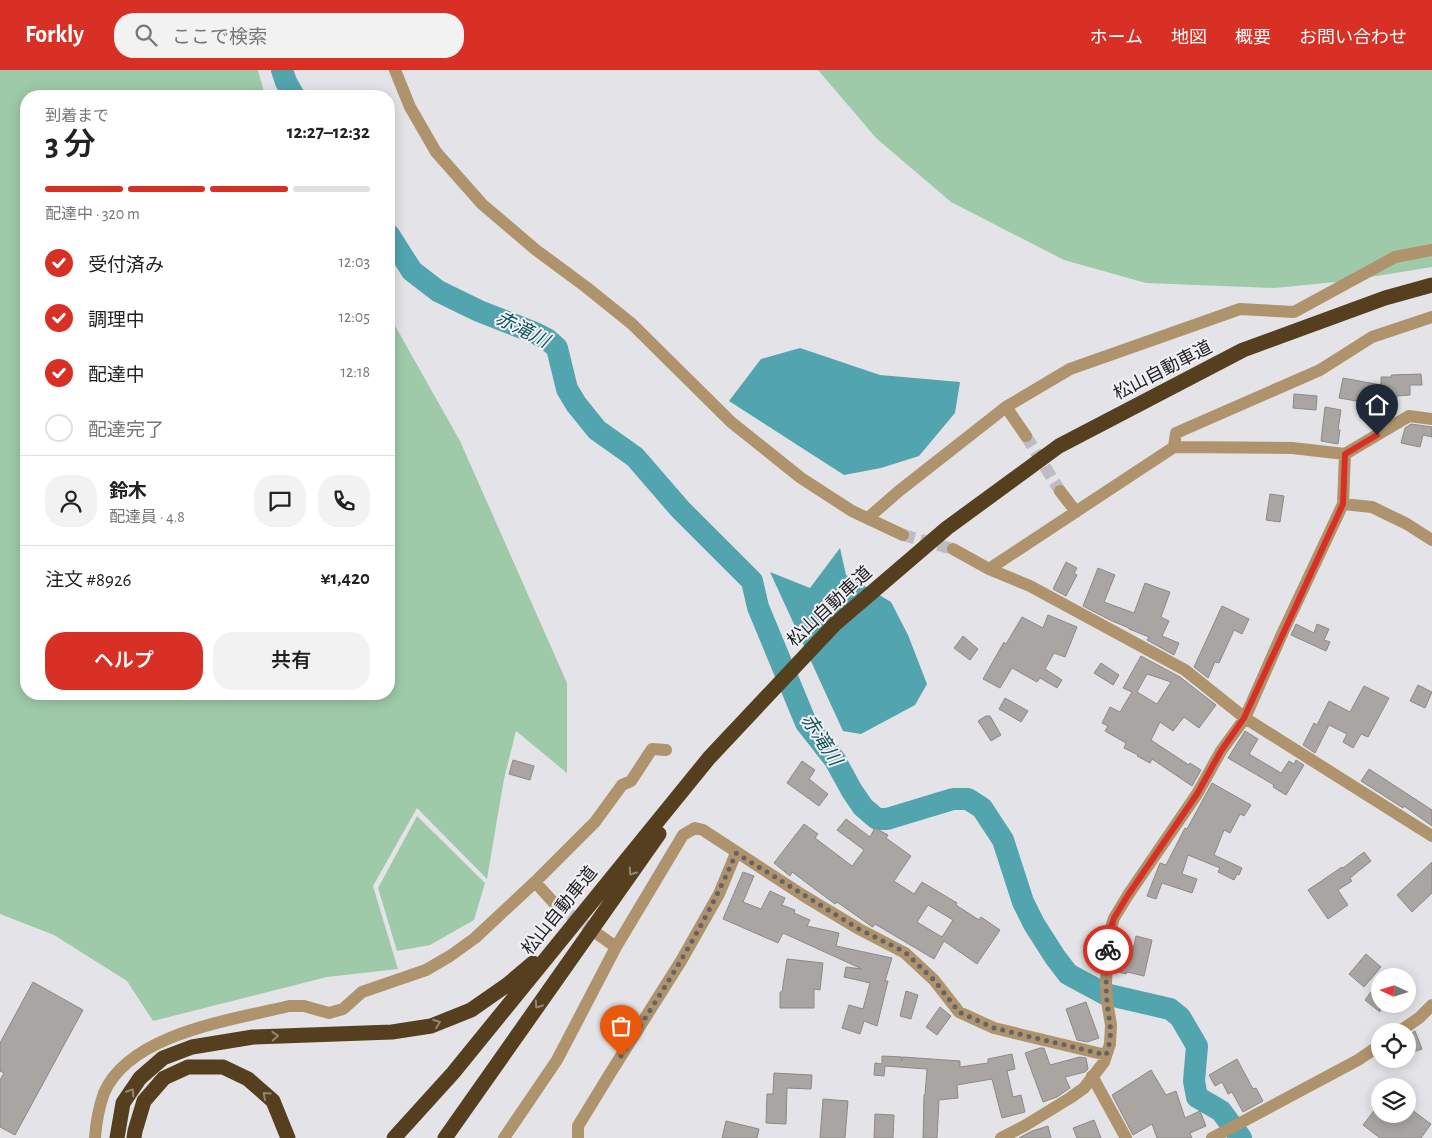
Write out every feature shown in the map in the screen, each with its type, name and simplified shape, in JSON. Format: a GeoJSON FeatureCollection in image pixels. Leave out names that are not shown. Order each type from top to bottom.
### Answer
{"type":"FeatureCollection","features":[{"type":"Feature","properties":{"kind":"highway","name":"松山自動車道"},"geometry":{"type":"LineString","coordinates":[[394,1138],[452,1073],[720,746],[774,687],[836,624],[947,528],[1059,446],[1243,350],[1385,298],[1432,285]]}},
{"type":"Feature","properties":{"kind":"highway"},"geometry":{"type":"LineString","coordinates":[[445,1138],[720,746]]}},
{"type":"Feature","properties":{"kind":"highway"},"geometry":{"type":"LineString","coordinates":[[117,1138],[123,1103],[140,1078],[163,1058],[192,1047],[253,1037],[392,1032],[431,1026],[471,1010],[507,985],[558,943]]}},
{"type":"Feature","properties":{"kind":"highway"},"geometry":{"type":"LineString","coordinates":[[134,1138],[134,1131],[144,1101],[164,1078],[188,1067],[223,1067],[248,1079],[273,1101],[288,1138]]}},
{"type":"Feature","properties":{"kind":"street"},"geometry":{"type":"LineString","coordinates":[[396,70],[410,107],[436,152],[482,204],[536,250],[632,324],[731,422],[801,478],[852,511],[903,535]]}},
{"type":"Feature","properties":{"kind":"street"},"geometry":{"type":"LineString","coordinates":[[868,518],[899,490],[1006,407],[1070,368],[1240,309],[1294,312],[1395,257],[1432,250]]}},
{"type":"Feature","properties":{"kind":"street"},"geometry":{"type":"LineString","coordinates":[[1174,447],[1176,433],[1320,370],[1372,337],[1432,317]]}},
{"type":"Feature","properties":{"kind":"street"},"geometry":{"type":"LineString","coordinates":[[1006,407],[1026,436]]}},
{"type":"Feature","properties":{"kind":"street"},"geometry":{"type":"LineString","coordinates":[[989,569],[1174,447],[1292,448],[1345,454],[1409,416],[1432,420]]}},
{"type":"Feature","properties":{"kind":"street"},"geometry":{"type":"LineString","coordinates":[[1001,1138],[1026,1125],[1084,1088],[1104,1062],[1110,1044],[1111,1025],[1106,983],[1108,937],[1114,918],[1197,794],[1221,751],[1244,718],[1343,504],[1345,454]]}},
{"type":"Feature","properties":{"kind":"street"},"geometry":{"type":"LineString","coordinates":[[1060,491],[1076,512]]}},
{"type":"Feature","properties":{"kind":"street"},"geometry":{"type":"LineString","coordinates":[[1343,504],[1372,507],[1407,524],[1432,540]]}},
{"type":"Feature","properties":{"kind":"street"},"geometry":{"type":"LineString","coordinates":[[953,548],[989,569],[1030,586],[1185,670],[1244,718],[1432,836]]}},
{"type":"Feature","properties":{"kind":"street"},"geometry":{"type":"LineString","coordinates":[[95,1138],[96,1124],[104,1093],[116,1076],[132,1059],[155,1044],[189,1030],[289,1006],[304,1006],[329,1013],[343,1009],[362,992],[426,970],[450,956],[475,938],[595,822],[622,785],[632,782],[652,749],[666,750]]}},
{"type":"Feature","properties":{"kind":"street"},"geometry":{"type":"LineString","coordinates":[[504,1138],[557,1060],[616,947],[683,835],[695,828],[702,830],[859,929],[905,952],[934,980],[959,1012],[994,1028],[1106,1055]]}},
{"type":"Feature","properties":{"kind":"street"},"geometry":{"type":"LineString","coordinates":[[578,1138],[578,1126],[610,1072],[682,961],[719,894],[736,853]]}},
{"type":"Feature","properties":{"kind":"street"},"geometry":{"type":"LineString","coordinates":[[535,882],[555,904]]}},
{"type":"Feature","properties":{"kind":"street"},"geometry":{"type":"LineString","coordinates":[[599,935],[616,947]]}},
{"type":"Feature","properties":{"kind":"street"},"geometry":{"type":"LineString","coordinates":[[1412,1023],[1432,1005]]}},
{"type":"Feature","properties":{"kind":"street"},"geometry":{"type":"LineString","coordinates":[[1212,1138],[1358,1060],[1371,1051]]}},
{"type":"Feature","properties":{"kind":"street"},"geometry":{"type":"LineString","coordinates":[[1092,1076],[1126,1138]]}},
{"type":"Feature","properties":{"kind":"green space"},"geometry":{"type":"Polygon","coordinates":[[[0,70],[258,70],[263,90],[20,90],[20,700],[395,700],[395,326],[460,441],[567,683],[567,773],[516,731],[504,779],[487,879],[417,808],[373,886],[398,969],[327,977],[153,1021],[127,981],[54,935],[0,914],[0,70]]]}},
{"type":"Feature","properties":{"kind":"green space"},"geometry":{"type":"Polygon","coordinates":[[[818,70],[1432,70],[1432,267],[1346,281],[1275,288],[1146,283],[1064,260],[951,202],[876,138],[818,70]]]}},
{"type":"Feature","properties":{"kind":"green space"},"geometry":{"type":"Polygon","coordinates":[[[417,816],[485,883],[474,920],[430,945],[397,951],[378,888],[417,816]]]}},
{"type":"Feature","properties":{"kind":"water"},"geometry":{"type":"Polygon","coordinates":[[[800,348],[880,375],[960,382],[955,413],[919,456],[881,468],[844,475],[729,401],[761,359],[800,348]]]}},
{"type":"Feature","properties":{"kind":"water"},"geometry":{"type":"Polygon","coordinates":[[[840,548],[846,575],[891,602],[908,635],[927,684],[915,705],[861,734],[843,731],[770,572],[810,588],[840,548]]]}},
{"type":"Feature","properties":{"kind":"building"},"geometry":{"type":"Polygon","coordinates":[[[1421,374],[1422,385],[1410,385],[1410,395],[1397,396],[1396,414],[1392,416],[1382,415],[1381,421],[1360,418],[1362,402],[1339,398],[1343,378],[1381,385],[1381,377],[1421,374]]]}},
{"type":"Feature","properties":{"kind":"building"},"geometry":{"type":"Polygon","coordinates":[[[1294,394],[1317,396],[1316,410],[1293,408],[1294,394]]]}},
{"type":"Feature","properties":{"kind":"building"},"geometry":{"type":"Polygon","coordinates":[[[1325,407],[1341,410],[1338,444],[1321,441],[1325,407]]]}},
{"type":"Feature","properties":{"kind":"building"},"geometry":{"type":"Polygon","coordinates":[[[1411,424],[1432,427],[1432,437],[1423,435],[1420,447],[1401,443],[1405,428],[1411,424]]]}},
{"type":"Feature","properties":{"kind":"building"},"geometry":{"type":"Polygon","coordinates":[[[1270,494],[1284,496],[1280,522],[1266,520],[1270,494]]]}},
{"type":"Feature","properties":{"kind":"building"},"geometry":{"type":"Polygon","coordinates":[[[1066,562],[1077,568],[1074,573],[1077,575],[1066,596],[1053,589],[1066,562]]]}},
{"type":"Feature","properties":{"kind":"building"},"geometry":{"type":"Polygon","coordinates":[[[1098,568],[1115,575],[1104,602],[1134,613],[1145,583],[1170,592],[1161,617],[1169,621],[1162,636],[1179,643],[1174,655],[1147,640],[1149,637],[1083,606],[1098,568]]]}},
{"type":"Feature","properties":{"kind":"building"},"geometry":{"type":"Polygon","coordinates":[[[1222,606],[1249,619],[1242,634],[1234,630],[1219,663],[1215,662],[1208,678],[1194,667],[1222,606]]]}},
{"type":"Feature","properties":{"kind":"building"},"geometry":{"type":"Polygon","coordinates":[[[1048,615],[1077,627],[1065,657],[1054,653],[1045,669],[1062,680],[1057,688],[1040,678],[1037,682],[1012,668],[1000,688],[983,679],[1004,642],[1006,644],[1022,617],[1043,628],[1048,615]]]}},
{"type":"Feature","properties":{"kind":"building"},"geometry":{"type":"Polygon","coordinates":[[[1296,624],[1314,633],[1317,624],[1329,629],[1324,640],[1330,642],[1326,651],[1291,635],[1296,624]]]}},
{"type":"Feature","properties":{"kind":"building"},"geometry":{"type":"Polygon","coordinates":[[[963,636],[978,649],[970,660],[954,648],[963,636]]]}},
{"type":"Feature","properties":{"kind":"building"},"geometry":{"type":"Polygon","coordinates":[[[1141,656],[1180,677],[1216,705],[1199,728],[1184,717],[1173,731],[1160,722],[1151,740],[1189,765],[1190,763],[1201,770],[1192,786],[1152,759],[1150,763],[1124,748],[1126,743],[1105,731],[1108,726],[1102,723],[1110,707],[1120,712],[1132,692],[1123,688],[1141,656]],[[1147,674],[1137,692],[1157,704],[1171,682],[1147,674]]]}},
{"type":"Feature","properties":{"kind":"building"},"geometry":{"type":"Polygon","coordinates":[[[1101,663],[1119,675],[1113,685],[1094,673],[1101,663]]]}},
{"type":"Feature","properties":{"kind":"building"},"geometry":{"type":"Polygon","coordinates":[[[1418,685],[1432,692],[1425,708],[1410,701],[1418,685]]]}},
{"type":"Feature","properties":{"kind":"building"},"geometry":{"type":"Polygon","coordinates":[[[1364,686],[1389,698],[1368,737],[1361,734],[1353,748],[1343,742],[1347,734],[1329,725],[1315,753],[1303,745],[1314,723],[1317,725],[1329,701],[1350,712],[1364,686]]]}},
{"type":"Feature","properties":{"kind":"building"},"geometry":{"type":"Polygon","coordinates":[[[1005,698],[1028,711],[1021,722],[999,709],[1005,698]]]}},
{"type":"Feature","properties":{"kind":"building"},"geometry":{"type":"Polygon","coordinates":[[[986,716],[990,716],[1001,735],[991,741],[978,721],[986,716]]]}},
{"type":"Feature","properties":{"kind":"building"},"geometry":{"type":"Polygon","coordinates":[[[1245,731],[1258,739],[1249,754],[1281,773],[1289,761],[1294,764],[1296,760],[1304,765],[1286,795],[1273,787],[1274,785],[1228,758],[1245,731]]]}},
{"type":"Feature","properties":{"kind":"building"},"geometry":{"type":"Polygon","coordinates":[[[513,760],[534,766],[530,780],[509,774],[513,760]]]}},
{"type":"Feature","properties":{"kind":"building"},"geometry":{"type":"Polygon","coordinates":[[[802,761],[815,770],[809,779],[828,794],[819,806],[787,783],[802,761]]]}},
{"type":"Feature","properties":{"kind":"building"},"geometry":{"type":"Polygon","coordinates":[[[1369,769],[1432,810],[1432,826],[1404,806],[1403,808],[1361,781],[1369,769]]]}},
{"type":"Feature","properties":{"kind":"building"},"geometry":{"type":"Polygon","coordinates":[[[1212,783],[1251,805],[1244,816],[1240,814],[1230,833],[1224,830],[1214,855],[1242,868],[1239,875],[1237,874],[1234,880],[1218,872],[1220,868],[1188,855],[1182,874],[1197,879],[1192,893],[1162,883],[1156,899],[1147,896],[1160,863],[1166,865],[1185,828],[1187,829],[1212,783]]]}},
{"type":"Feature","properties":{"kind":"building"},"geometry":{"type":"Polygon","coordinates":[[[846,819],[870,837],[875,828],[888,835],[886,838],[911,856],[894,881],[914,894],[922,882],[957,903],[956,905],[979,920],[981,917],[1000,930],[977,964],[944,941],[934,959],[875,924],[873,927],[871,926],[837,902],[835,904],[792,872],[790,876],[774,863],[804,824],[818,834],[815,838],[852,866],[864,850],[837,830],[846,819]],[[928,905],[917,922],[942,937],[953,920],[928,905]]]}},
{"type":"Feature","properties":{"kind":"building"},"geometry":{"type":"Polygon","coordinates":[[[1364,852],[1371,861],[1350,878],[1352,881],[1338,890],[1348,905],[1328,919],[1308,890],[1364,852]]]}},
{"type":"Feature","properties":{"kind":"building"},"geometry":{"type":"Polygon","coordinates":[[[1432,862],[1432,893],[1412,912],[1397,895],[1432,862]]]}},
{"type":"Feature","properties":{"kind":"building"},"geometry":{"type":"Polygon","coordinates":[[[743,872],[754,876],[743,902],[761,909],[770,891],[785,898],[782,905],[795,910],[794,913],[810,920],[807,926],[839,933],[836,946],[892,958],[885,981],[888,981],[877,1026],[864,1021],[860,1034],[842,1028],[849,1005],[863,1009],[870,983],[844,977],[846,967],[862,969],[783,933],[778,943],[723,919],[743,872]]]}},
{"type":"Feature","properties":{"kind":"building"},"geometry":{"type":"Polygon","coordinates":[[[1136,936],[1152,940],[1144,976],[1115,971],[1117,957],[1131,960],[1136,936]]]}},
{"type":"Feature","properties":{"kind":"building"},"geometry":{"type":"Polygon","coordinates":[[[1366,954],[1381,967],[1371,968],[1371,979],[1364,987],[1349,974],[1366,954]]]}},
{"type":"Feature","properties":{"kind":"building"},"geometry":{"type":"Polygon","coordinates":[[[787,959],[823,963],[820,990],[814,989],[814,1008],[780,1008],[780,992],[782,992],[787,959]]]}},
{"type":"Feature","properties":{"kind":"building"},"geometry":{"type":"Polygon","coordinates":[[[33,982],[83,1010],[15,1135],[0,1127],[0,1080],[4,1073],[0,1071],[0,1043],[33,982]]]}},
{"type":"Feature","properties":{"kind":"building"},"geometry":{"type":"Polygon","coordinates":[[[906,991],[918,995],[911,1019],[900,1016],[906,991]]]}},
{"type":"Feature","properties":{"kind":"building"},"geometry":{"type":"Polygon","coordinates":[[[1371,992],[1371,1005],[1365,1000],[1371,992]]]}},
{"type":"Feature","properties":{"kind":"building"},"geometry":{"type":"Polygon","coordinates":[[[1086,1002],[1099,1038],[1087,1042],[1077,1040],[1066,1009],[1086,1002]]]}},
{"type":"Feature","properties":{"kind":"building"},"geometry":{"type":"Polygon","coordinates":[[[940,1007],[951,1016],[937,1035],[926,1027],[940,1007]]]}},
{"type":"Feature","properties":{"kind":"building"},"geometry":{"type":"Polygon","coordinates":[[[1416,1034],[1422,1049],[1416,1051],[1416,1034]]]}},
{"type":"Feature","properties":{"kind":"building"},"geometry":{"type":"Polygon","coordinates":[[[1044,1048],[1050,1065],[1080,1057],[1086,1058],[1088,1069],[1085,1072],[1065,1077],[1070,1088],[1057,1097],[1043,1102],[1025,1053],[1044,1048]]]}},
{"type":"Feature","properties":{"kind":"building"},"geometry":{"type":"Polygon","coordinates":[[[1012,1054],[1015,1069],[1007,1071],[1013,1097],[1021,1095],[1025,1112],[1002,1118],[992,1079],[957,1085],[958,1098],[939,1100],[937,1138],[923,1138],[927,1069],[885,1066],[884,1076],[874,1075],[875,1063],[882,1064],[882,1056],[902,1057],[901,1061],[903,1057],[960,1061],[960,1067],[988,1063],[988,1059],[1012,1054]]]}},
{"type":"Feature","properties":{"kind":"building"},"geometry":{"type":"Polygon","coordinates":[[[1237,1059],[1253,1089],[1256,1088],[1263,1101],[1243,1112],[1232,1092],[1228,1094],[1222,1082],[1215,1086],[1209,1075],[1237,1059]]]}},
{"type":"Feature","properties":{"kind":"building"},"geometry":{"type":"Polygon","coordinates":[[[1151,1070],[1166,1095],[1176,1091],[1185,1118],[1200,1111],[1206,1126],[1190,1133],[1192,1138],[1157,1138],[1152,1124],[1133,1135],[1112,1095],[1151,1070]]]}},
{"type":"Feature","properties":{"kind":"building"},"geometry":{"type":"Polygon","coordinates":[[[774,1073],[812,1075],[811,1089],[787,1088],[786,1124],[766,1123],[767,1094],[773,1094],[774,1073]]]}},
{"type":"Feature","properties":{"kind":"building"},"geometry":{"type":"Polygon","coordinates":[[[823,1099],[848,1101],[845,1138],[820,1138],[823,1099]]]}},
{"type":"Feature","properties":{"kind":"building"},"geometry":{"type":"Polygon","coordinates":[[[1416,1113],[1431,1124],[1421,1138],[1380,1138],[1363,1125],[1371,1115],[1371,1123],[1416,1123],[1416,1113]]]}},
{"type":"Feature","properties":{"kind":"building"},"geometry":{"type":"Polygon","coordinates":[[[875,1114],[894,1115],[893,1138],[874,1138],[875,1114]]]}},
{"type":"Feature","properties":{"kind":"building"},"geometry":{"type":"Polygon","coordinates":[[[1094,1120],[1101,1138],[1077,1138],[1073,1128],[1094,1120]]]}},
{"type":"Feature","properties":{"kind":"building"},"geometry":{"type":"Polygon","coordinates":[[[726,1121],[759,1129],[757,1138],[722,1138],[726,1121]]]}},
{"type":"Feature","properties":{"kind":"building"},"geometry":{"type":"Polygon","coordinates":[[[1048,1126],[1051,1138],[1019,1138],[1032,1131],[1048,1126]]]}},
{"type":"Feature","properties":{"kind":"waterway","name":"赤滝川"},"geometry":{"type":"LineString","coordinates":[[282,70],[291,90]]}},
{"type":"Feature","properties":{"kind":"waterway","name":"赤滝川"},"geometry":{"type":"LineString","coordinates":[[395,244],[412,271],[438,291],[479,311],[535,333],[547,339],[557,348],[567,389],[576,404],[597,430],[635,457],[680,509],[752,581],[758,607],[806,723],[835,760],[863,807],[877,819],[887,819],[953,799],[968,799],[982,808],[1003,840],[1023,902],[1034,924],[1068,974],[1105,994],[1170,1009],[1180,1017],[1197,1046],[1194,1081],[1197,1097],[1221,1111],[1241,1138]]}},
{"type":"Feature","properties":{"kind":"tunnel"},"geometry":{"type":"LineString","coordinates":[[1026,436],[1060,491]]}},
{"type":"Feature","properties":{"kind":"tunnel"},"geometry":{"type":"LineString","coordinates":[[903,535],[953,549]]}},
{"type":"Feature","properties":{"kind":"tunnel"},"geometry":{"type":"LineString","coordinates":[[555,904],[599,935]]}},
{"type":"Feature","properties":{"kind":"way so far"},"geometry":{"type":"LineString","coordinates":[[621,1056],[682,961],[719,894],[736,853],[859,929],[905,952],[934,980],[959,1012],[994,1028],[1106,1055],[1110,1044],[1111,1025],[1106,983],[1108,950]]}},
{"type":"Feature","properties":{"kind":"route"},"geometry":{"type":"LineString","coordinates":[[1108,950],[1108,937],[1114,918],[1197,794],[1221,751],[1244,718],[1343,504],[1345,454],[1377,435]]}}]}
